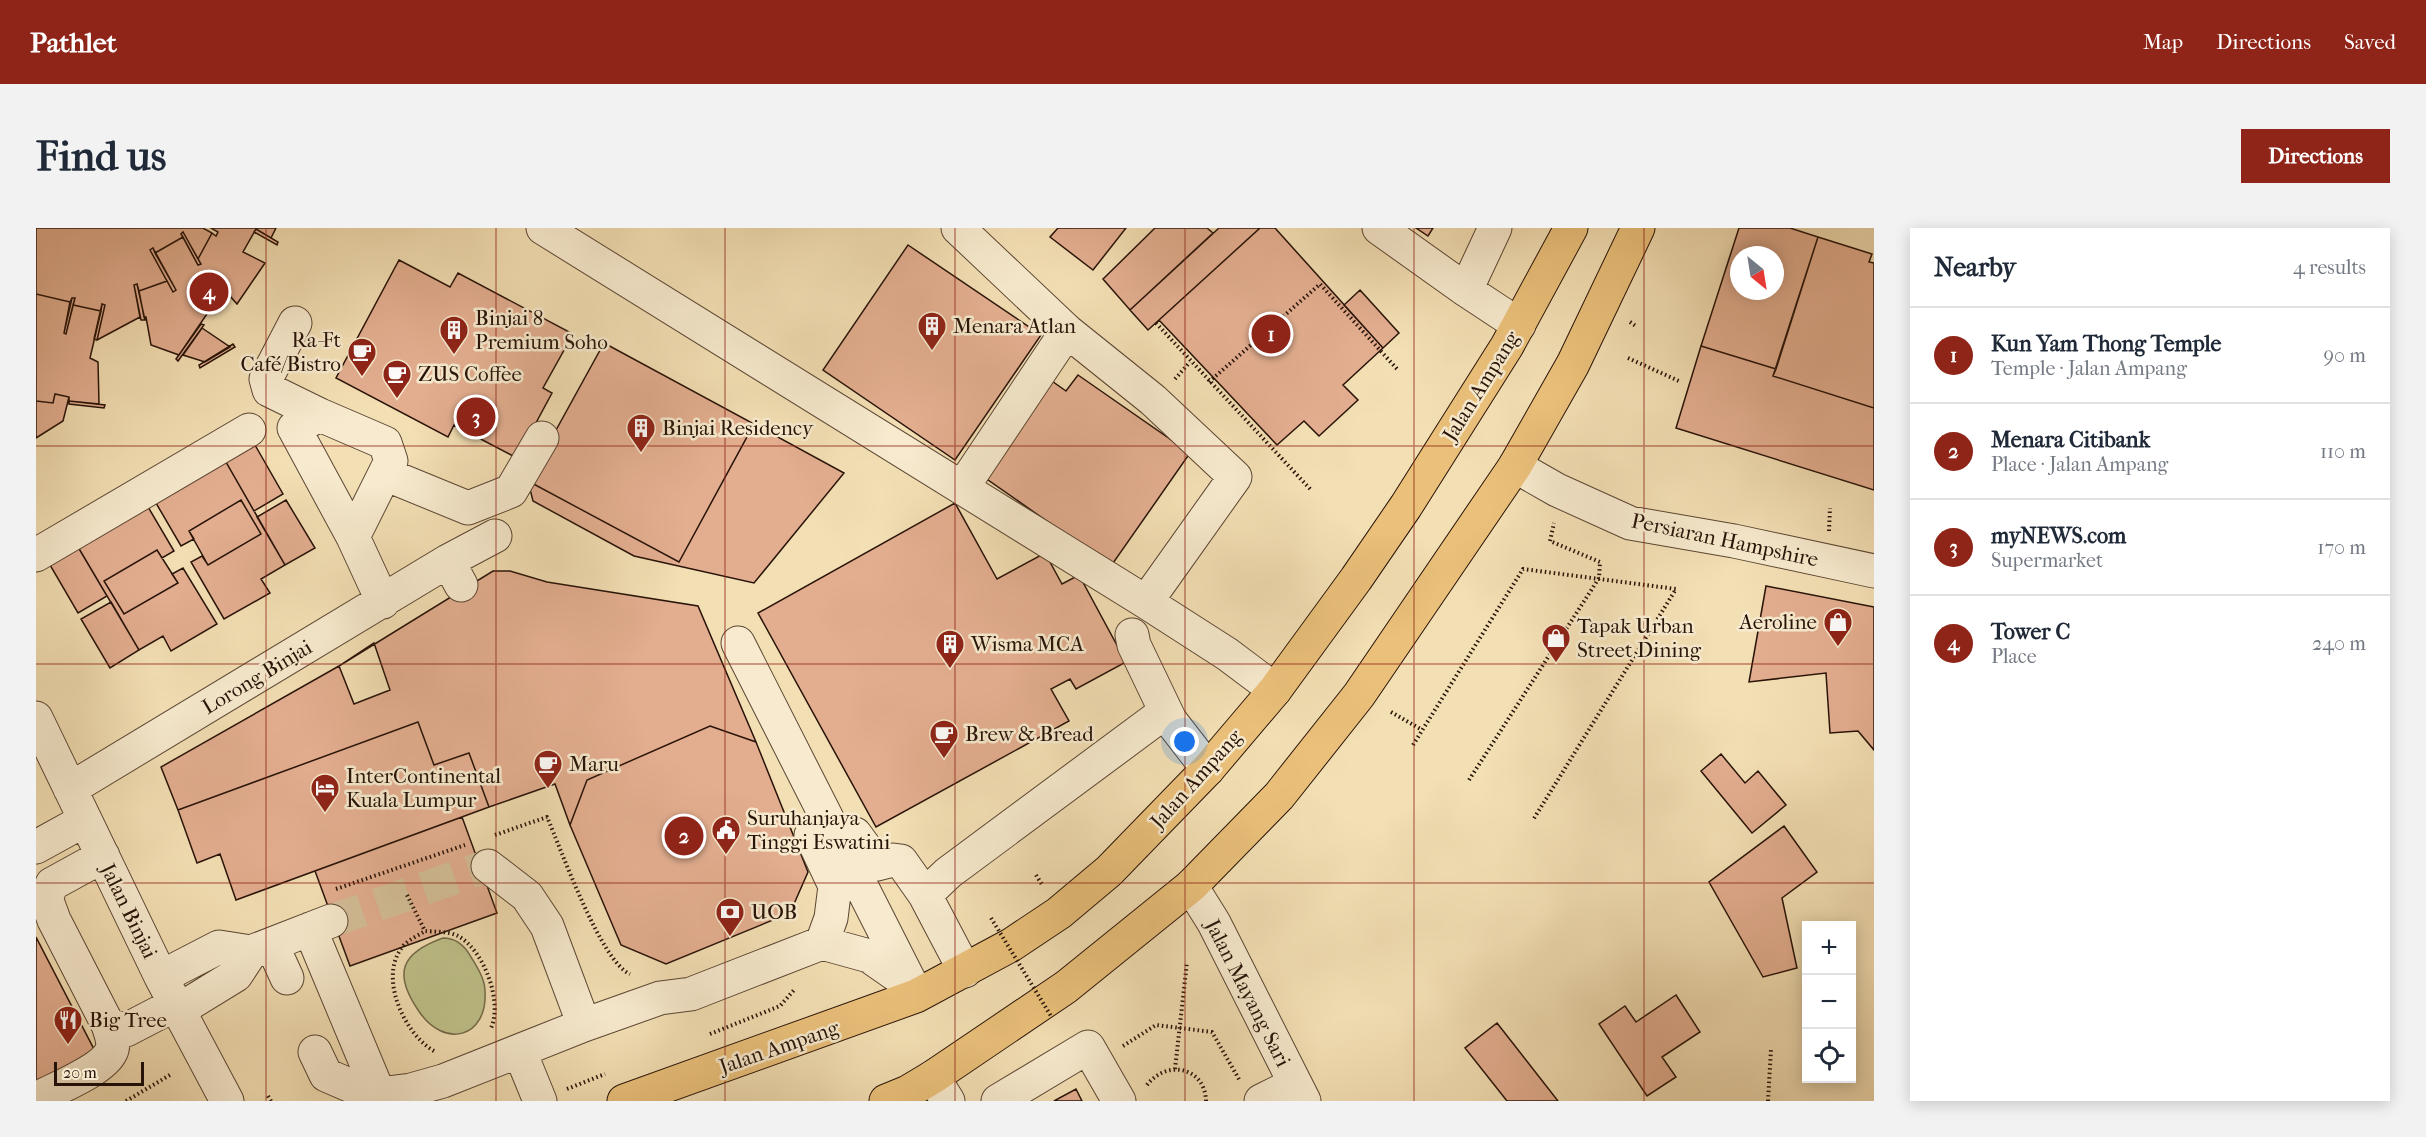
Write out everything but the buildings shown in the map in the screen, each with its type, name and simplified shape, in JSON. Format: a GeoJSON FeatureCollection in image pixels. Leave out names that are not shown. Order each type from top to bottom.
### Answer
{"type":"FeatureCollection","features":[{"type":"Feature","properties":{"kind":"main road","name":"Jalan Ampang"},"geometry":{"type":"LineString","coordinates":[[624,1101],[965,971],[1011,945],[1059,913],[1109,870],[1208,768],[1275,690],[1400,515],[1519,325],[1570,228]]}},
{"type":"Feature","properties":{"kind":"main road"},"geometry":{"type":"LineString","coordinates":[[917,1095],[1066,987],[1191,886],[1279,796],[1359,695],[1515,466],[1573,364],[1638,228]]}},
{"type":"Feature","properties":{"kind":"street"},"geometry":{"type":"LineString","coordinates":[[543,228],[1146,602],[1227,654],[1275,690]]}},
{"type":"Feature","properties":{"kind":"street"},"geometry":{"type":"LineString","coordinates":[[958,228],[1067,331],[1153,400],[1235,477],[1146,602]]}},
{"type":"Feature","properties":{"kind":"street"},"geometry":{"type":"LineString","coordinates":[[1379,228],[1519,325]]}},
{"type":"Feature","properties":{"kind":"street"},"geometry":{"type":"LineString","coordinates":[[1466,290],[1495,228]]}},
{"type":"Feature","properties":{"kind":"street"},"geometry":{"type":"LineString","coordinates":[[295,323],[266,379],[270,390],[385,443],[391,462],[353,537]]}},
{"type":"Feature","properties":{"kind":"street"},"geometry":{"type":"LineString","coordinates":[[962,488],[1067,331]]}},
{"type":"Feature","properties":{"kind":"street"},"geometry":{"type":"LineString","coordinates":[[320,415],[294,428],[353,537],[383,602]]}},
{"type":"Feature","properties":{"kind":"street"},"geometry":{"type":"LineString","coordinates":[[36,555],[249,430]]}},
{"type":"Feature","properties":{"kind":"street"},"geometry":{"type":"LineString","coordinates":[[385,474],[468,508],[511,491],[542,438]]}},
{"type":"Feature","properties":{"kind":"street","name":"Persiaran Hampshire"},"geometry":{"type":"LineString","coordinates":[[1515,466],[1557,490],[1630,523],[1734,541],[1874,572]]}},
{"type":"Feature","properties":{"kind":"street","name":"Lorong Binjai"},"geometry":{"type":"LineString","coordinates":[[70,789],[383,602],[454,573],[495,536]]}},
{"type":"Feature","properties":{"kind":"street"},"geometry":{"type":"LineString","coordinates":[[1132,634],[1134,645],[1170,720],[1208,768]]}},
{"type":"Feature","properties":{"kind":"street"},"geometry":{"type":"LineString","coordinates":[[738,643],[764,716],[914,991]]}},
{"type":"Feature","properties":{"kind":"street","name":"Jalan Binjai"},"geometry":{"type":"LineString","coordinates":[[36,718],[172,997],[227,1101]]}},
{"type":"Feature","properties":{"kind":"street"},"geometry":{"type":"LineString","coordinates":[[925,895],[948,873],[1157,718],[1170,720]]}},
{"type":"Feature","properties":{"kind":"street"},"geometry":{"type":"LineString","coordinates":[[36,847],[85,820]]}},
{"type":"Feature","properties":{"kind":"street"},"geometry":{"type":"LineString","coordinates":[[855,834],[877,864],[893,860],[901,861],[925,895],[965,971]]}},
{"type":"Feature","properties":{"kind":"street"},"geometry":{"type":"LineString","coordinates":[[811,835],[835,886],[831,918],[822,943]]}},
{"type":"Feature","properties":{"kind":"street"},"geometry":{"type":"LineString","coordinates":[[482,849],[527,896],[547,926],[584,1025]]}},
{"type":"Feature","properties":{"kind":"street"},"geometry":{"type":"LineString","coordinates":[[36,1099],[103,1063],[112,1051],[112,1039],[108,1025],[41,895],[52,884],[103,856]]}},
{"type":"Feature","properties":{"kind":"street","name":"Jalan Mayang Sari"},"geometry":{"type":"LineString","coordinates":[[1191,886],[1214,923],[1299,1092]]}},
{"type":"Feature","properties":{"kind":"street"},"geometry":{"type":"LineString","coordinates":[[108,1025],[126,1030],[172,997],[236,975],[262,948],[325,913],[379,1094]]}},
{"type":"Feature","properties":{"kind":"street"},"geometry":{"type":"LineString","coordinates":[[315,1052],[326,1075],[363,1091],[379,1094],[411,1090],[443,1082],[476,1068],[521,1055],[822,943],[869,956],[914,991]]}},
{"type":"Feature","properties":{"kind":"street"},"geometry":{"type":"LineString","coordinates":[[262,948],[287,978]]}},
{"type":"Feature","properties":{"kind":"street"},"geometry":{"type":"LineString","coordinates":[[521,1055],[584,1025],[675,996]]}},
{"type":"Feature","properties":{"kind":"street"},"geometry":{"type":"LineString","coordinates":[[998,1101],[1088,1047],[1097,1063],[1132,1097]]}},
{"type":"Feature","properties":{"kind":"street"},"geometry":{"type":"LineString","coordinates":[[521,1055],[540,1101]]}},
{"type":"Feature","properties":{"kind":"street"},"geometry":{"type":"LineString","coordinates":[[1021,1101],[1030,1095],[1044,1073]]}},
{"type":"Feature","properties":{"kind":"street"},"geometry":{"type":"LineString","coordinates":[[1251,1091],[1299,1092]]}},
{"type":"Feature","properties":{"kind":"path"},"geometry":{"type":"LineString","coordinates":[[1209,382],[1320,284],[1397,369]]}},
{"type":"Feature","properties":{"kind":"path"},"geometry":{"type":"LineString","coordinates":[[1156,323],[1311,490]]}},
{"type":"Feature","properties":{"kind":"path"},"geometry":{"type":"LineString","coordinates":[[1629,323],[1637,327]]}},
{"type":"Feature","properties":{"kind":"path"},"geometry":{"type":"LineString","coordinates":[[1628,358],[1679,381]]}},
{"type":"Feature","properties":{"kind":"path"},"geometry":{"type":"LineString","coordinates":[[1469,780],[1599,578],[1600,562],[1550,541],[1554,524]]}},
{"type":"Feature","properties":{"kind":"path"},"geometry":{"type":"LineString","coordinates":[[1413,745],[1523,569],[1676,589],[1533,820]]}},
{"type":"Feature","properties":{"kind":"path"},"geometry":{"type":"LineString","coordinates":[[1391,712],[1422,730]]}},
{"type":"Feature","properties":{"kind":"path"},"geometry":{"type":"LineString","coordinates":[[325,913],[482,849],[547,817],[601,943],[623,972],[675,996]]}},
{"type":"Feature","properties":{"kind":"path"},"geometry":{"type":"LineString","coordinates":[[1036,875],[1044,888]]}},
{"type":"Feature","properties":{"kind":"path"},"geometry":{"type":"LineString","coordinates":[[407,895],[425,931]]}},
{"type":"Feature","properties":{"kind":"path"},"geometry":{"type":"LineString","coordinates":[[991,918],[1051,1016]]}},
{"type":"Feature","properties":{"kind":"path"},"geometry":{"type":"LineString","coordinates":[[438,1054],[414,1034],[393,994],[392,977],[397,958],[405,945],[425,931],[457,935],[473,950],[484,966],[494,992],[496,1017],[488,1033],[470,1050],[476,1068]]}},
{"type":"Feature","properties":{"kind":"path"},"geometry":{"type":"LineString","coordinates":[[1175,1069],[1187,962]]}},
{"type":"Feature","properties":{"kind":"path"},"geometry":{"type":"LineString","coordinates":[[1097,1063],[1156,1025],[1212,1032],[1251,1091]]}},
{"type":"Feature","properties":{"kind":"path"},"geometry":{"type":"LineString","coordinates":[[1768,1101],[1771,1049]]}},
{"type":"Feature","properties":{"kind":"path"},"geometry":{"type":"LineString","coordinates":[[1132,1097],[1152,1079],[1166,1070],[1175,1069],[1186,1071],[1196,1077],[1203,1087],[1206,1101]]}},
{"type":"Feature","properties":{"kind":"path"},"geometry":{"type":"LineString","coordinates":[[126,1101],[170,1075]]}},
{"type":"Feature","properties":{"kind":"path"},"geometry":{"type":"LineString","coordinates":[[268,1096],[271,1101]]}},
{"type":"Feature","properties":{"kind":"green space"},"geometry":{"type":"Polygon","coordinates":[[[443,938],[456,941],[466,949],[485,987],[484,1007],[479,1019],[472,1028],[462,1033],[451,1034],[440,1031],[428,1023],[410,997],[405,985],[405,966],[410,958],[418,950],[443,938]]]}},
{"type":"Feature","properties":{"kind":"tunnel"},"geometry":{"type":"LineString","coordinates":[[331,921],[488,866]]}},
{"type":"Feature","properties":{"kind":"place","name":"Tower C"},"geometry":{"type":"Point","coordinates":[209,292]}},
{"type":"Feature","properties":{"kind":"place","name":"Kun Yam Thong Temple"},"geometry":{"type":"Point","coordinates":[1271,334]}},
{"type":"Feature","properties":{"kind":"place","name":"Menara Atlan"},"geometry":{"type":"Point","coordinates":[932,352]}},
{"type":"Feature","properties":{"kind":"place","name":"Binjai 8 Premium Soho"},"geometry":{"type":"Point","coordinates":[454,356]}},
{"type":"Feature","properties":{"kind":"place","name":"Ra-Ft Café/Bistro"},"geometry":{"type":"Point","coordinates":[362,378]}},
{"type":"Feature","properties":{"kind":"place","name":"ZUS Coffee"},"geometry":{"type":"Point","coordinates":[397,400]}},
{"type":"Feature","properties":{"kind":"place","name":"myNEWS.com"},"geometry":{"type":"Point","coordinates":[476,417]}},
{"type":"Feature","properties":{"kind":"place","name":"Binjai Residency"},"geometry":{"type":"Point","coordinates":[641,454]}},
{"type":"Feature","properties":{"kind":"place","name":"Aeroline"},"geometry":{"type":"Point","coordinates":[1838,648]}},
{"type":"Feature","properties":{"kind":"place","name":"Tapak Urban Street Dining"},"geometry":{"type":"Point","coordinates":[1556,664]}},
{"type":"Feature","properties":{"kind":"place","name":"Wisma MCA"},"geometry":{"type":"Point","coordinates":[950,670]}},
{"type":"Feature","properties":{"kind":"place","name":"Brew & Bread"},"geometry":{"type":"Point","coordinates":[944,760]}},
{"type":"Feature","properties":{"kind":"place","name":"Maru"},"geometry":{"type":"Point","coordinates":[548,790]}},
{"type":"Feature","properties":{"kind":"place","name":"InterContinental Kuala Lumpur"},"geometry":{"type":"Point","coordinates":[325,814]}},
{"type":"Feature","properties":{"kind":"place","name":"Menara Citibank"},"geometry":{"type":"Point","coordinates":[684,836]}},
{"type":"Feature","properties":{"kind":"place","name":"Suruhanjaya Tinggi Eswatini"},"geometry":{"type":"Point","coordinates":[726,856]}},
{"type":"Feature","properties":{"kind":"place","name":"UOB"},"geometry":{"type":"Point","coordinates":[730,938]}},
{"type":"Feature","properties":{"kind":"place","name":"Big Tree"},"geometry":{"type":"Point","coordinates":[68,1046]}}]}
